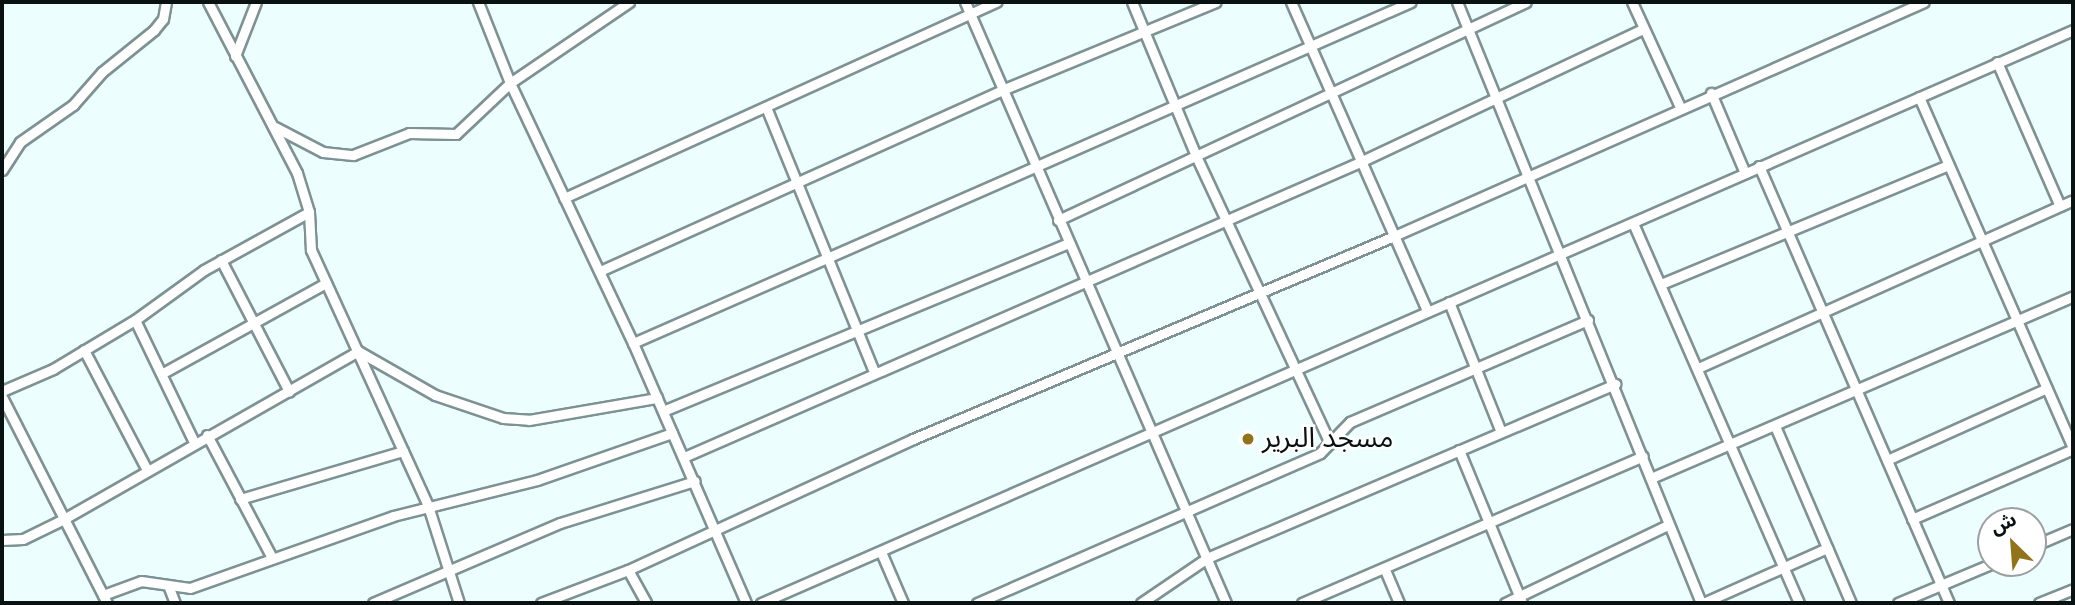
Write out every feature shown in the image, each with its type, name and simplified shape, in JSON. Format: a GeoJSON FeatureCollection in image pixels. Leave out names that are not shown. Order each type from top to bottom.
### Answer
{"type":"FeatureCollection","features":[{"type":"Feature","properties":{"kind":"street"},"geometry":{"type":"LineString","coordinates":[[2,170],[20,142],[73,105],[102,72],[154,30],[163,19],[166,2]]}},
{"type":"Feature","properties":{"kind":"street"},"geometry":{"type":"LineString","coordinates":[[208,2],[297,173],[309,212],[311,250],[428,506],[459,603]]}},
{"type":"Feature","properties":{"kind":"street"},"geometry":{"type":"LineString","coordinates":[[235,56],[256,2]]}},
{"type":"Feature","properties":{"kind":"street"},"geometry":{"type":"LineString","coordinates":[[478,2],[510,83],[633,343],[716,528],[746,603]]}},
{"type":"Feature","properties":{"kind":"street"},"geometry":{"type":"LineString","coordinates":[[272,125],[323,152],[353,155],[416,132],[456,134],[510,83],[629,2]]}},
{"type":"Feature","properties":{"kind":"street"},"geometry":{"type":"LineString","coordinates":[[965,2],[1058,220],[1188,509],[1226,603]]}},
{"type":"Feature","properties":{"kind":"street"},"geometry":{"type":"LineString","coordinates":[[564,198],[997,2]]}},
{"type":"Feature","properties":{"kind":"street"},"geometry":{"type":"LineString","coordinates":[[1132,2],[1196,156],[1330,443]]}},
{"type":"Feature","properties":{"kind":"street"},"geometry":{"type":"LineString","coordinates":[[600,271],[1002,90],[1216,2]]}},
{"type":"Feature","properties":{"kind":"street"},"geometry":{"type":"LineString","coordinates":[[1292,2],[1427,311]]}},
{"type":"Feature","properties":{"kind":"street"},"geometry":{"type":"LineString","coordinates":[[633,343],[827,255],[1176,107],[1411,2]]}},
{"type":"Feature","properties":{"kind":"street"},"geometry":{"type":"LineString","coordinates":[[1457,2],[1615,384],[1668,526],[1702,603],[1827,548]]}},
{"type":"Feature","properties":{"kind":"street"},"geometry":{"type":"LineString","coordinates":[[1058,220],[1467,26],[1526,2]]}},
{"type":"Feature","properties":{"kind":"street"},"geometry":{"type":"LineString","coordinates":[[1632,2],[1680,107]]}},
{"type":"Feature","properties":{"kind":"street"},"geometry":{"type":"LineString","coordinates":[[541,603],[628,570],[913,439],[1394,236],[1711,93],[1924,2]]}},
{"type":"Feature","properties":{"kind":"street"},"geometry":{"type":"LineString","coordinates":[[684,457],[1360,162],[1643,29]]}},
{"type":"Feature","properties":{"kind":"street"},"geometry":{"type":"LineString","coordinates":[[761,603],[2073,30]]}},
{"type":"Feature","properties":{"kind":"street"},"geometry":{"type":"LineString","coordinates":[[1997,62],[2060,206]]}},
{"type":"Feature","properties":{"kind":"street"},"geometry":{"type":"LineString","coordinates":[[1711,93],[1745,173]]}},
{"type":"Feature","properties":{"kind":"street"},"geometry":{"type":"LineString","coordinates":[[1912,519],[2073,449],[1919,97]]}},
{"type":"Feature","properties":{"kind":"street"},"geometry":{"type":"LineString","coordinates":[[766,107],[874,372]]}},
{"type":"Feature","properties":{"kind":"street"},"geometry":{"type":"LineString","coordinates":[[1661,284],[1789,235],[1948,165]]}},
{"type":"Feature","properties":{"kind":"street"},"geometry":{"type":"LineString","coordinates":[[1759,166],[1949,603]]}},
{"type":"Feature","properties":{"kind":"street"},"geometry":{"type":"LineString","coordinates":[[1698,368],[2073,200]]}},
{"type":"Feature","properties":{"kind":"street"},"geometry":{"type":"LineString","coordinates":[[2,391],[84,350],[135,320],[221,260],[309,212]]}},
{"type":"Feature","properties":{"kind":"street"},"geometry":{"type":"LineString","coordinates":[[1633,223],[1731,443],[1798,603]]}},
{"type":"Feature","properties":{"kind":"street"},"geometry":{"type":"LineString","coordinates":[[663,411],[1069,243]]}},
{"type":"Feature","properties":{"kind":"street"},"geometry":{"type":"LineString","coordinates":[[221,260],[256,322],[289,391]]}},
{"type":"Feature","properties":{"kind":"street"},"geometry":{"type":"LineString","coordinates":[[163,373],[326,283]]}},
{"type":"Feature","properties":{"kind":"street"},"geometry":{"type":"LineString","coordinates":[[1651,478],[2073,296]]}},
{"type":"Feature","properties":{"kind":"street"},"geometry":{"type":"LineString","coordinates":[[1449,302],[1501,432]]}},
{"type":"Feature","properties":{"kind":"street"},"geometry":{"type":"LineString","coordinates":[[135,320],[163,373],[194,442]]}},
{"type":"Feature","properties":{"kind":"street"},"geometry":{"type":"LineString","coordinates":[[977,603],[1320,453],[1350,422],[1475,372],[1588,320]]}},
{"type":"Feature","properties":{"kind":"street"},"geometry":{"type":"LineString","coordinates":[[84,350],[147,470]]}},
{"type":"Feature","properties":{"kind":"street"},"geometry":{"type":"LineString","coordinates":[[2,540],[23,539],[62,520],[194,442],[358,351]]}},
{"type":"Feature","properties":{"kind":"street"},"geometry":{"type":"LineString","coordinates":[[358,351],[435,395],[503,418],[528,420],[657,398]]}},
{"type":"Feature","properties":{"kind":"street"},"geometry":{"type":"LineString","coordinates":[[1141,603],[1207,558],[1615,384]]}},
{"type":"Feature","properties":{"kind":"street"},"geometry":{"type":"LineString","coordinates":[[1887,460],[2047,388]]}},
{"type":"Feature","properties":{"kind":"street"},"geometry":{"type":"LineString","coordinates":[[2,397],[62,520],[105,599],[141,581],[190,588],[428,506],[537,480],[672,433]]}},
{"type":"Feature","properties":{"kind":"street"},"geometry":{"type":"LineString","coordinates":[[1774,425],[1851,603]]}},
{"type":"Feature","properties":{"kind":"street"},"geometry":{"type":"LineString","coordinates":[[207,435],[272,558]]}},
{"type":"Feature","properties":{"kind":"street"},"geometry":{"type":"LineString","coordinates":[[1458,450],[1521,600]]}},
{"type":"Feature","properties":{"kind":"street"},"geometry":{"type":"LineString","coordinates":[[240,499],[403,451]]}},
{"type":"Feature","properties":{"kind":"street"},"geometry":{"type":"LineString","coordinates":[[1302,603],[1385,570],[1643,456]]}},
{"type":"Feature","properties":{"kind":"street"},"geometry":{"type":"LineString","coordinates":[[373,603],[449,568],[560,523],[695,481]]}},
{"type":"Feature","properties":{"kind":"street"},"geometry":{"type":"LineString","coordinates":[[1505,603],[1521,600],[1668,526]]}},
{"type":"Feature","properties":{"kind":"street"},"geometry":{"type":"LineString","coordinates":[[2047,540],[2073,529]]}},
{"type":"Feature","properties":{"kind":"street"},"geometry":{"type":"LineString","coordinates":[[881,552],[903,603]]}},
{"type":"Feature","properties":{"kind":"street"},"geometry":{"type":"LineString","coordinates":[[628,570],[646,603]]}},
{"type":"Feature","properties":{"kind":"street"},"geometry":{"type":"LineString","coordinates":[[1385,570],[1399,603]]}},
{"type":"Feature","properties":{"kind":"street"},"geometry":{"type":"LineString","coordinates":[[1898,603],[1977,570]]}},
{"type":"Feature","properties":{"kind":"street"},"geometry":{"type":"LineString","coordinates":[[168,585],[175,603]]}},
{"type":"Feature","properties":{"kind":"street"},"geometry":{"type":"LineString","coordinates":[[2039,603],[2073,589]]}},
{"type":"Feature","properties":{"kind":"place","name":"مسجد البرير"},"geometry":{"type":"Point","coordinates":[1248,439]}}]}
